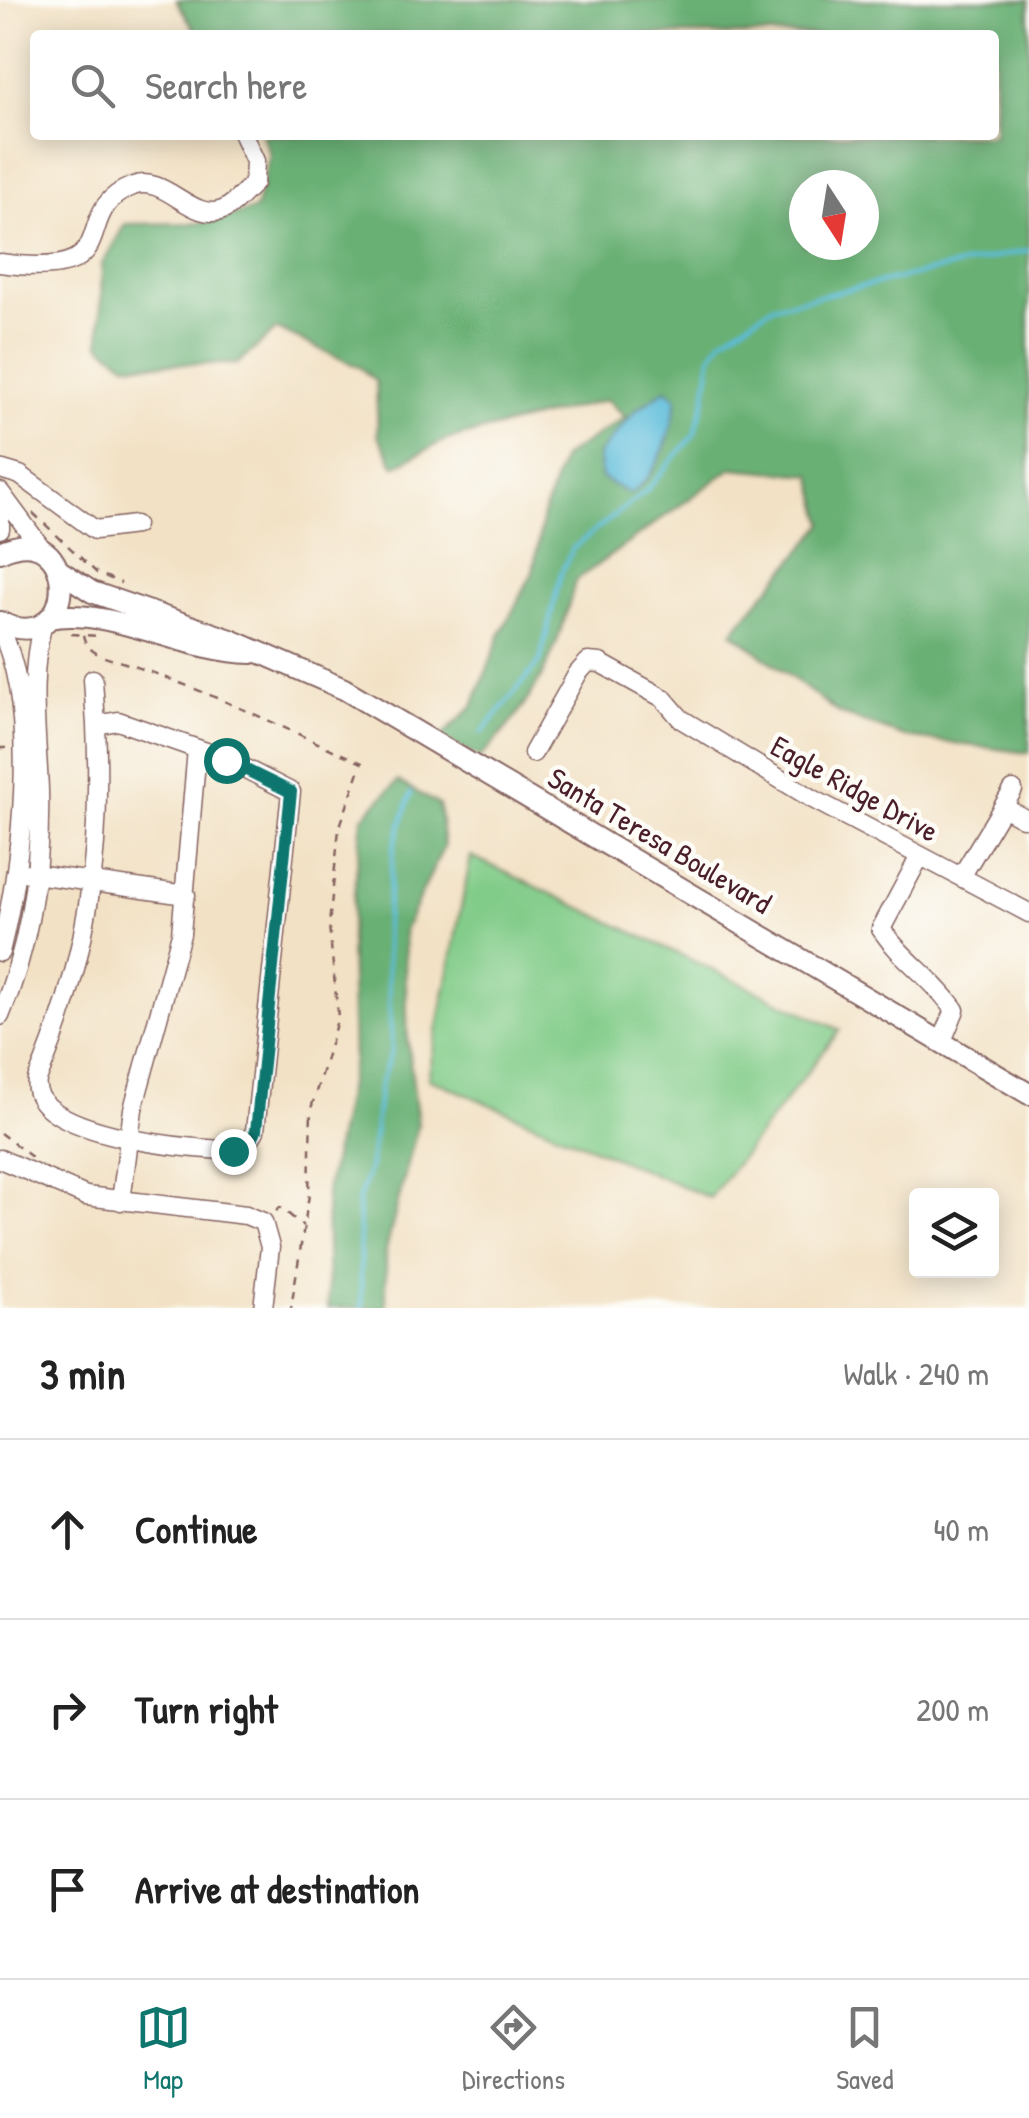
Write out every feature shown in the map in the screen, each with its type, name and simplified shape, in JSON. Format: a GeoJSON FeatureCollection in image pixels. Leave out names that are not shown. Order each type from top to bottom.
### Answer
{"type":"FeatureCollection","features":[{"type":"Feature","properties":{"kind":"main road"},"geometry":{"type":"LineString","coordinates":[[0,552],[28,546],[45,553],[60,571],[61,600],[51,625]]}},
{"type":"Feature","properties":{"kind":"main road","name":"Santa Teresa Boulevard"},"geometry":{"type":"LineString","coordinates":[[60,571],[92,592],[207,631],[344,689],[1029,1094]]}},
{"type":"Feature","properties":{"kind":"main road","name":"Santa Teresa Boulevard"},"geometry":{"type":"LineString","coordinates":[[0,625],[51,625],[81,615],[222,652],[252,653]]}},
{"type":"Feature","properties":{"kind":"street"},"geometry":{"type":"LineString","coordinates":[[0,263],[52,268],[69,265],[88,251],[110,198],[134,185],[148,182],[206,211],[223,210],[254,183],[255,161],[245,140]]}},
{"type":"Feature","properties":{"kind":"street"},"geometry":{"type":"LineString","coordinates":[[0,469],[20,475],[95,530],[135,525]]}},
{"type":"Feature","properties":{"kind":"street"},"geometry":{"type":"LineString","coordinates":[[0,492],[45,553]]}},
{"type":"Feature","properties":{"kind":"street"},"geometry":{"type":"LineString","coordinates":[[0,513],[0,529]]}},
{"type":"Feature","properties":{"kind":"street"},"geometry":{"type":"LineString","coordinates":[[0,625],[18,679],[26,873],[0,952]]}},
{"type":"Feature","properties":{"kind":"street"},"geometry":{"type":"LineString","coordinates":[[0,1016],[14,983],[39,793],[34,660],[51,625]]}},
{"type":"Feature","properties":{"kind":"street","name":"Eagle Ridge Drive"},"geometry":{"type":"LineString","coordinates":[[533,753],[554,709],[588,662],[600,663],[663,698],[681,719],[813,799],[1029,914]]}},
{"type":"Feature","properties":{"kind":"street"},"geometry":{"type":"LineString","coordinates":[[93,679],[100,823],[93,883],[71,992],[36,1094],[44,1106],[78,1124],[128,1138],[242,1150],[256,1131],[291,792],[129,722],[96,725]]}},
{"type":"Feature","properties":{"kind":"street"},"geometry":{"type":"LineString","coordinates":[[121,1201],[128,1138],[176,959],[186,894],[197,749]]}},
{"type":"Feature","properties":{"kind":"street"},"geometry":{"type":"LineString","coordinates":[[961,878],[1013,790]]}},
{"type":"Feature","properties":{"kind":"street"},"geometry":{"type":"LineString","coordinates":[[1002,807],[1023,818]]}},
{"type":"Feature","properties":{"kind":"street"},"geometry":{"type":"LineString","coordinates":[[920,856],[881,929],[898,954],[924,972],[955,1010],[942,1041]]}},
{"type":"Feature","properties":{"kind":"street"},"geometry":{"type":"LineString","coordinates":[[26,873],[186,894]]}},
{"type":"Feature","properties":{"kind":"street"},"geometry":{"type":"LineString","coordinates":[[4,1155],[68,1190],[121,1201],[246,1215],[264,1222],[270,1247],[263,1308]]}},
{"type":"Feature","properties":{"kind":"path"},"geometry":{"type":"LineString","coordinates":[[27,516],[36,511],[78,556],[98,573],[120,582],[124,590]]}},
{"type":"Feature","properties":{"kind":"path"},"geometry":{"type":"LineString","coordinates":[[51,625],[83,635]]}},
{"type":"Feature","properties":{"kind":"path"},"geometry":{"type":"LineString","coordinates":[[0,1133],[32,1153]]}},
{"type":"Feature","properties":{"kind":"path"},"geometry":{"type":"LineString","coordinates":[[280,1207],[294,1223],[305,1226]]}},
{"type":"Feature","properties":{"kind":"green space"},"geometry":{"type":"Polygon","coordinates":[[[176,0],[1029,0],[1029,753],[905,737],[838,713],[732,632],[824,524],[812,475],[732,468],[575,581],[560,633],[541,677],[516,717],[480,758],[440,738],[473,706],[501,633],[533,572],[543,515],[562,458],[625,417],[607,400],[446,440],[395,466],[378,436],[376,382],[361,368],[277,329],[237,364],[126,364],[100,344],[102,264],[125,224],[199,223],[255,210],[270,154],[264,140],[999,140],[999,30],[195,30],[176,0]]]}},
{"type":"Feature","properties":{"kind":"green space"},"geometry":{"type":"Polygon","coordinates":[[[398,781],[439,805],[444,846],[404,931],[408,1044],[418,1124],[386,1250],[386,1308],[328,1308],[326,1192],[353,1060],[350,934],[362,818],[398,781]]]}},
{"type":"Feature","properties":{"kind":"green space"},"geometry":{"type":"Polygon","coordinates":[[[471,856],[840,1030],[710,1198],[428,1078],[471,856]]]}},
{"type":"Feature","properties":{"kind":"water"},"geometry":{"type":"Polygon","coordinates":[[[666,389],[677,398],[668,438],[649,476],[630,494],[601,478],[598,455],[635,411],[666,389]]]}},
{"type":"Feature","properties":{"kind":"waterway"},"geometry":{"type":"LineString","coordinates":[[482,733],[540,661],[561,573],[573,548],[647,490],[694,435],[705,400],[711,357],[722,339],[773,306],[1029,250]]}},
{"type":"Feature","properties":{"kind":"waterway"},"geometry":{"type":"LineString","coordinates":[[362,1308],[358,1202],[370,1166],[380,1085],[392,1049],[385,926],[394,847],[411,793]]}},
{"type":"Feature","properties":{"kind":"route"},"geometry":{"type":"LineString","coordinates":[[226,760],[291,792],[256,1131],[248,1146],[233,1151]]}}]}
